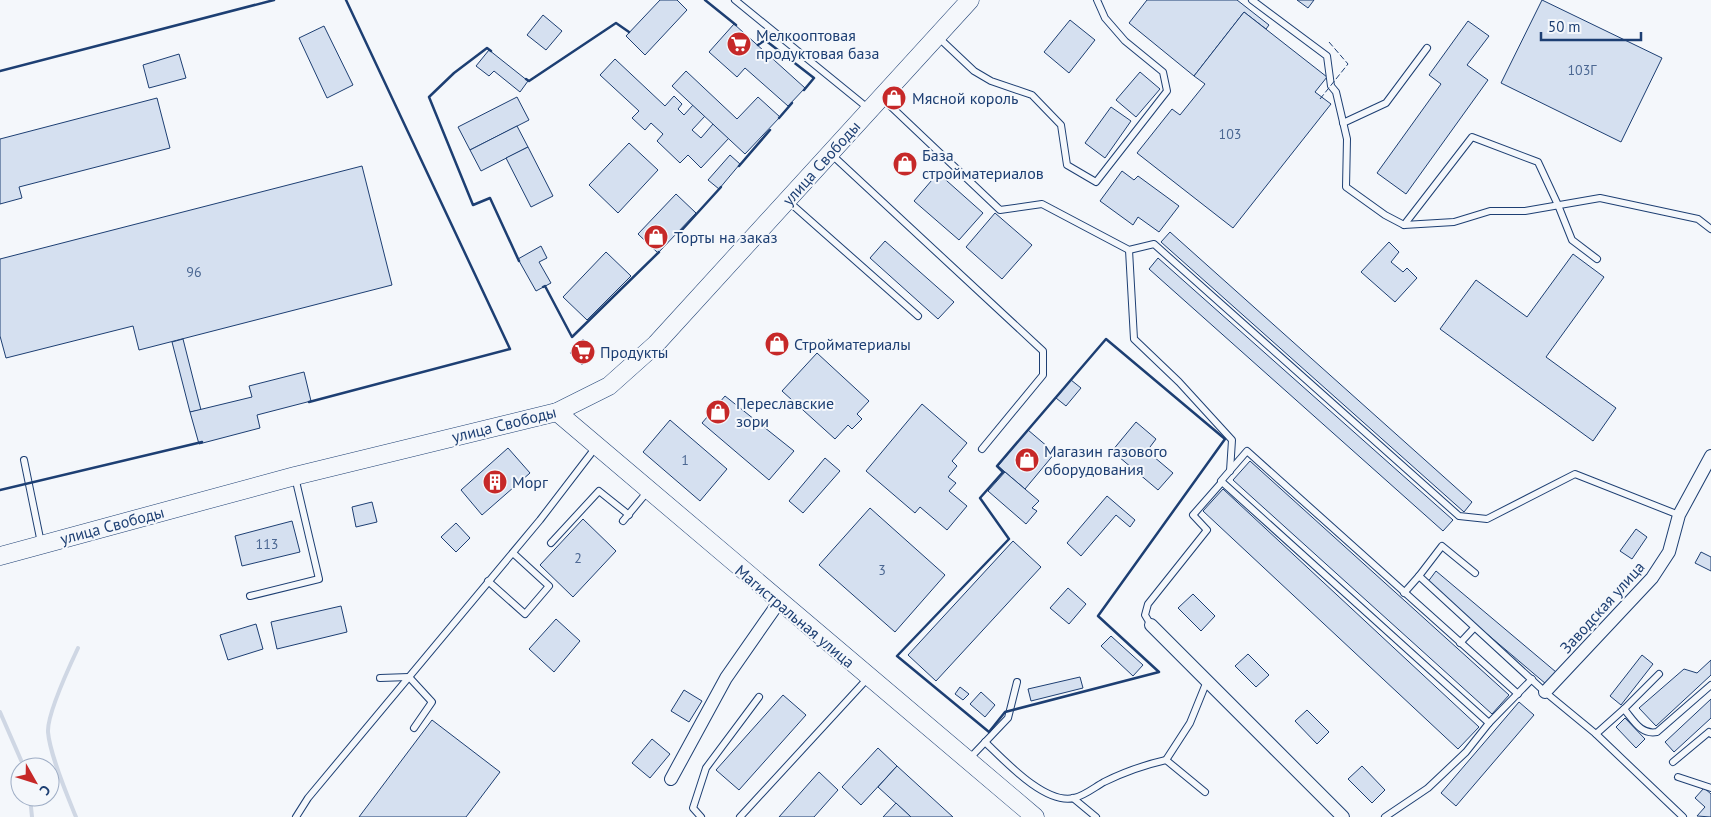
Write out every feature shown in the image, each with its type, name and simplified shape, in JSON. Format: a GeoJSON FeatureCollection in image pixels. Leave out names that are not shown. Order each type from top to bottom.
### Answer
{"type":"FeatureCollection","features":[{"type":"Feature","properties":{"kind":"main road","name":"улица Свободы"},"geometry":{"type":"LineString","coordinates":[[0,556],[295,476],[557,412],[609,386],[642,358],[970,0]]}},
{"type":"Feature","properties":{"kind":"main road","name":"Магистральная улица"},"geometry":{"type":"LineString","coordinates":[[557,412],[1035,817]]}},
{"type":"Feature","properties":{"kind":"street","name":"Заводская улица"},"geometry":{"type":"LineString","coordinates":[[1545,692],[1652,578],[1669,552],[1679,516],[1711,456]]}},
{"type":"Feature","properties":{"kind":"street"},"geometry":{"type":"LineString","coordinates":[[671,779],[726,678],[779,602]]}},
{"type":"Feature","properties":{"kind":"street"},"geometry":{"type":"LineString","coordinates":[[1151,625],[1343,817]]}},
{"type":"Feature","properties":{"kind":"lane"},"geometry":{"type":"LineString","coordinates":[[736,0],[875,103],[1000,210],[1042,204],[1129,250],[1154,244],[1459,516],[1487,519],[1575,474],[1679,516]]}},
{"type":"Feature","properties":{"kind":"lane"},"geometry":{"type":"LineString","coordinates":[[937,36],[974,70],[991,81],[1032,95],[1061,125],[1067,165],[1096,182],[1167,91],[1163,72],[1125,41],[1105,18],[1097,0]]}},
{"type":"Feature","properties":{"kind":"lane"},"geometry":{"type":"LineString","coordinates":[[1252,0],[1327,56],[1331,86],[1336,92],[1347,139],[1346,187],[1385,215],[1404,225],[1454,222],[1490,211],[1526,211],[1600,198],[1698,219],[1711,228]]}},
{"type":"Feature","properties":{"kind":"lane"},"geometry":{"type":"LineString","coordinates":[[1343,123],[1386,103],[1427,48]]}},
{"type":"Feature","properties":{"kind":"lane"},"geometry":{"type":"LineString","coordinates":[[1404,225],[1472,137],[1538,162],[1572,240],[1597,259]]}},
{"type":"Feature","properties":{"kind":"lane"},"geometry":{"type":"LineString","coordinates":[[830,153],[1043,351],[1043,375],[982,449]]}},
{"type":"Feature","properties":{"kind":"lane"},"geometry":{"type":"LineString","coordinates":[[787,200],[918,316]]}},
{"type":"Feature","properties":{"kind":"lane"},"geometry":{"type":"LineString","coordinates":[[1129,250],[1134,339],[1179,382],[1232,440],[1230,471]]}},
{"type":"Feature","properties":{"kind":"lane"},"geometry":{"type":"LineString","coordinates":[[296,817],[308,798],[512,553],[597,446]]}},
{"type":"Feature","properties":{"kind":"lane"},"geometry":{"type":"LineString","coordinates":[[1151,625],[1145,615],[1148,604],[1206,530],[1193,515],[1247,451],[1518,694]]}},
{"type":"Feature","properties":{"kind":"lane"},"geometry":{"type":"LineString","coordinates":[[24,460],[41,544]]}},
{"type":"Feature","properties":{"kind":"lane"},"geometry":{"type":"LineString","coordinates":[[250,596],[319,579],[295,476]]}},
{"type":"Feature","properties":{"kind":"lane"},"geometry":{"type":"LineString","coordinates":[[1222,482],[1489,723]]}},
{"type":"Feature","properties":{"kind":"lane"},"geometry":{"type":"LineString","coordinates":[[623,521],[648,490]]}},
{"type":"Feature","properties":{"kind":"lane"},"geometry":{"type":"LineString","coordinates":[[551,543],[599,491],[629,515]]}},
{"type":"Feature","properties":{"kind":"lane"},"geometry":{"type":"LineString","coordinates":[[1404,593],[1442,546],[1475,573]]}},
{"type":"Feature","properties":{"kind":"lane"},"geometry":{"type":"LineString","coordinates":[[488,581],[525,614],[549,586],[512,553]]}},
{"type":"Feature","properties":{"kind":"lane"},"geometry":{"type":"LineString","coordinates":[[1419,576],[1545,692],[1596,734],[1682,817]]}},
{"type":"Feature","properties":{"kind":"lane"},"geometry":{"type":"LineString","coordinates":[[1460,643],[1474,628]]}},
{"type":"Feature","properties":{"kind":"lane"},"geometry":{"type":"LineString","coordinates":[[1596,734],[1659,674]]}},
{"type":"Feature","properties":{"kind":"lane"},"geometry":{"type":"LineString","coordinates":[[380,678],[409,677],[432,702],[414,728]]}},
{"type":"Feature","properties":{"kind":"lane"},"geometry":{"type":"LineString","coordinates":[[740,817],[869,677]]}},
{"type":"Feature","properties":{"kind":"lane"},"geometry":{"type":"LineString","coordinates":[[1385,817],[1428,788],[1466,752],[1489,723],[1532,679]]}},
{"type":"Feature","properties":{"kind":"lane"},"geometry":{"type":"LineString","coordinates":[[985,742],[1040,790],[1056,797],[1073,798],[1137,767],[1166,760],[1190,723],[1207,681]]}},
{"type":"Feature","properties":{"kind":"lane"},"geometry":{"type":"LineString","coordinates":[[968,760],[1008,718],[1017,682]]}},
{"type":"Feature","properties":{"kind":"lane"},"geometry":{"type":"LineString","coordinates":[[1624,709],[1642,731],[1650,734],[1657,732],[1711,685]]}},
{"type":"Feature","properties":{"kind":"lane"},"geometry":{"type":"LineString","coordinates":[[701,817],[693,808],[706,768],[759,697]]}},
{"type":"Feature","properties":{"kind":"lane"},"geometry":{"type":"LineString","coordinates":[[1673,762],[1710,732]]}},
{"type":"Feature","properties":{"kind":"lane"},"geometry":{"type":"LineString","coordinates":[[1166,760],[1205,792]]}},
{"type":"Feature","properties":{"kind":"lane"},"geometry":{"type":"LineString","coordinates":[[1678,778],[1711,788]]}},
{"type":"Feature","properties":{"kind":"lane"},"geometry":{"type":"LineString","coordinates":[[1073,798],[1096,817]]}},
{"type":"Feature","properties":{"kind":"building"},"geometry":{"type":"Polygon","coordinates":[[[660,0],[677,0],[687,10],[645,55],[626,36],[660,0]]]}},
{"type":"Feature","properties":{"kind":"building"},"geometry":{"type":"Polygon","coordinates":[[[1147,0],[1237,0],[1269,25],[1266,29],[1244,12],[1194,76],[1129,23],[1147,0]]]}},
{"type":"Feature","properties":{"kind":"building"},"geometry":{"type":"Polygon","coordinates":[[[1297,0],[1314,0],[1308,8],[1297,0]]]}},
{"type":"Feature","properties":{"kind":"building"},"geometry":{"type":"Polygon","coordinates":[[[1542,0],[1662,58],[1621,142],[1501,83],[1542,0]]]}},
{"type":"Feature","properties":{"kind":"building"},"geometry":{"type":"Polygon","coordinates":[[[1244,12],[1327,77],[1315,92],[1331,104],[1233,228],[1137,153],[1172,109],[1180,115],[1205,84],[1194,76],[1244,12]]]}},
{"type":"Feature","properties":{"kind":"building"},"geometry":{"type":"Polygon","coordinates":[[[543,15],[562,31],[546,50],[527,35],[543,15]]]}},
{"type":"Feature","properties":{"kind":"building"},"geometry":{"type":"Polygon","coordinates":[[[1070,20],[1095,40],[1069,73],[1044,52],[1070,20]]]}},
{"type":"Feature","properties":{"kind":"building"},"geometry":{"type":"Polygon","coordinates":[[[1468,21],[1489,36],[1467,65],[1488,80],[1406,194],[1377,173],[1441,84],[1429,75],[1468,21]]]}},
{"type":"Feature","properties":{"kind":"building"},"geometry":{"type":"Polygon","coordinates":[[[734,24],[805,88],[788,106],[745,68],[737,77],[709,52],[734,24]]]}},
{"type":"Feature","properties":{"kind":"building"},"geometry":{"type":"Polygon","coordinates":[[[324,26],[353,85],[327,98],[299,38],[324,26]]]}},
{"type":"Feature","properties":{"kind":"building"},"geometry":{"type":"Polygon","coordinates":[[[489,50],[528,81],[520,92],[494,71],[489,76],[476,66],[489,50]]]}},
{"type":"Feature","properties":{"kind":"building"},"geometry":{"type":"Polygon","coordinates":[[[179,54],[186,78],[149,88],[143,65],[179,54]]]}},
{"type":"Feature","properties":{"kind":"building"},"geometry":{"type":"Polygon","coordinates":[[[615,59],[665,106],[674,96],[682,104],[678,109],[684,115],[693,105],[705,116],[692,130],[701,138],[713,124],[729,138],[701,168],[688,155],[680,163],[657,141],[663,134],[651,123],[645,130],[632,118],[639,111],[600,75],[615,59]]]}},
{"type":"Feature","properties":{"kind":"building"},"geometry":{"type":"Polygon","coordinates":[[[686,71],[737,119],[758,97],[780,117],[745,154],[672,86],[686,71]]]}},
{"type":"Feature","properties":{"kind":"building"},"geometry":{"type":"Polygon","coordinates":[[[1140,72],[1160,89],[1136,117],[1116,100],[1140,72]]]}},
{"type":"Feature","properties":{"kind":"building"},"geometry":{"type":"Polygon","coordinates":[[[517,97],[529,120],[470,150],[458,127],[517,97]]]}},
{"type":"Feature","properties":{"kind":"building"},"geometry":{"type":"Polygon","coordinates":[[[157,98],[170,148],[19,187],[22,198],[0,204],[0,139],[157,98]]]}},
{"type":"Feature","properties":{"kind":"building"},"geometry":{"type":"Polygon","coordinates":[[[1111,107],[1131,121],[1105,158],[1085,143],[1111,107]]]}},
{"type":"Feature","properties":{"kind":"building"},"geometry":{"type":"Polygon","coordinates":[[[517,126],[528,147],[481,171],[470,150],[517,126]]]}},
{"type":"Feature","properties":{"kind":"building"},"geometry":{"type":"Polygon","coordinates":[[[629,143],[658,170],[618,213],[589,185],[629,143]]]}},
{"type":"Feature","properties":{"kind":"building"},"geometry":{"type":"Polygon","coordinates":[[[528,147],[553,196],[531,207],[506,158],[528,147]]]}},
{"type":"Feature","properties":{"kind":"building"},"geometry":{"type":"Polygon","coordinates":[[[730,155],[740,164],[719,189],[708,180],[730,155]]]}},
{"type":"Feature","properties":{"kind":"building"},"geometry":{"type":"Polygon","coordinates":[[[362,166],[392,285],[139,350],[133,326],[6,358],[0,336],[0,259],[362,166]]]}},
{"type":"Feature","properties":{"kind":"building"},"geometry":{"type":"Polygon","coordinates":[[[1122,171],[1134,180],[1138,176],[1179,206],[1159,232],[1138,217],[1133,225],[1100,201],[1122,171]]]}},
{"type":"Feature","properties":{"kind":"building"},"geometry":{"type":"Polygon","coordinates":[[[938,173],[983,213],[959,240],[914,201],[938,173]]]}},
{"type":"Feature","properties":{"kind":"building"},"geometry":{"type":"Polygon","coordinates":[[[676,194],[696,213],[658,253],[638,234],[676,194]]]}},
{"type":"Feature","properties":{"kind":"building"},"geometry":{"type":"Polygon","coordinates":[[[995,213],[1032,245],[1002,279],[966,247],[995,213]]]}},
{"type":"Feature","properties":{"kind":"building"},"geometry":{"type":"Polygon","coordinates":[[[1170,232],[1472,502],[1464,512],[1161,242],[1170,232]]]}},
{"type":"Feature","properties":{"kind":"building"},"geometry":{"type":"Polygon","coordinates":[[[885,241],[954,302],[938,319],[870,258],[885,241]]]}},
{"type":"Feature","properties":{"kind":"building"},"geometry":{"type":"Polygon","coordinates":[[[1389,242],[1399,252],[1391,262],[1403,272],[1407,268],[1417,278],[1395,302],[1361,272],[1389,242]]]}},
{"type":"Feature","properties":{"kind":"building"},"geometry":{"type":"Polygon","coordinates":[[[541,246],[547,258],[539,262],[551,283],[536,291],[518,259],[541,246]]]}},
{"type":"Feature","properties":{"kind":"building"},"geometry":{"type":"Polygon","coordinates":[[[606,252],[631,276],[587,320],[563,297],[606,252]]]}},
{"type":"Feature","properties":{"kind":"building"},"geometry":{"type":"Polygon","coordinates":[[[1573,254],[1604,277],[1546,357],[1616,408],[1593,441],[1440,329],[1476,280],[1527,317],[1573,254]]]}},
{"type":"Feature","properties":{"kind":"building"},"geometry":{"type":"Polygon","coordinates":[[[1158,258],[1453,520],[1443,531],[1149,269],[1158,258]]]}},
{"type":"Feature","properties":{"kind":"building"},"geometry":{"type":"Polygon","coordinates":[[[183,339],[201,410],[190,412],[172,342],[183,339]]]}},
{"type":"Feature","properties":{"kind":"building","name":"Продукты"},"geometry":{"type":"Polygon","coordinates":[[[583,339],[595,351],[582,365],[570,353],[583,339]]]}},
{"type":"Feature","properties":{"kind":"building"},"geometry":{"type":"Polygon","coordinates":[[[817,353],[869,401],[857,414],[862,419],[852,429],[848,425],[835,439],[782,391],[817,353]]]}},
{"type":"Feature","properties":{"kind":"building"},"geometry":{"type":"Polygon","coordinates":[[[304,372],[311,401],[257,415],[260,428],[199,444],[190,412],[252,397],[249,386],[304,372]]]}},
{"type":"Feature","properties":{"kind":"building"},"geometry":{"type":"Polygon","coordinates":[[[1071,380],[1081,388],[1066,406],[1056,398],[1071,380]]]}},
{"type":"Feature","properties":{"kind":"building"},"geometry":{"type":"Polygon","coordinates":[[[725,396],[794,451],[769,480],[702,423],[725,396]]]}},
{"type":"Feature","properties":{"kind":"building"},"geometry":{"type":"Polygon","coordinates":[[[922,404],[967,443],[952,461],[957,466],[948,477],[956,483],[949,491],[967,506],[947,530],[920,507],[915,513],[866,471],[922,404]]]}},
{"type":"Feature","properties":{"kind":"building"},"geometry":{"type":"Polygon","coordinates":[[[670,420],[727,469],[700,501],[643,452],[670,420]]]}},
{"type":"Feature","properties":{"kind":"building"},"geometry":{"type":"Polygon","coordinates":[[[1136,422],[1156,439],[1147,451],[1173,473],[1158,490],[1112,451],[1136,422]]]}},
{"type":"Feature","properties":{"kind":"building","name":"Магазин газового оборудования"},"geometry":{"type":"Polygon","coordinates":[[[1028,430],[1055,453],[1025,489],[998,466],[1028,430]]]}},
{"type":"Feature","properties":{"kind":"building","name":"Морг"},"geometry":{"type":"Polygon","coordinates":[[[508,448],[530,473],[482,515],[461,490],[508,448]]]}},
{"type":"Feature","properties":{"kind":"building"},"geometry":{"type":"Polygon","coordinates":[[[825,458],[840,471],[803,513],[789,501],[825,458]]]}},
{"type":"Feature","properties":{"kind":"building"},"geometry":{"type":"Polygon","coordinates":[[[1250,461],[1509,695],[1492,714],[1233,480],[1250,461]]]}},
{"type":"Feature","properties":{"kind":"building"},"geometry":{"type":"Polygon","coordinates":[[[1005,472],[1039,501],[1032,508],[1037,511],[1026,524],[988,491],[1005,472]]]}},
{"type":"Feature","properties":{"kind":"building"},"geometry":{"type":"Polygon","coordinates":[[[1223,489],[1479,727],[1458,749],[1203,511],[1223,489]]]}},
{"type":"Feature","properties":{"kind":"building"},"geometry":{"type":"Polygon","coordinates":[[[1107,496],[1135,520],[1130,527],[1116,515],[1081,556],[1067,543],[1107,496]]]}},
{"type":"Feature","properties":{"kind":"building"},"geometry":{"type":"Polygon","coordinates":[[[372,502],[377,522],[356,527],[352,507],[372,502]]]}},
{"type":"Feature","properties":{"kind":"building"},"geometry":{"type":"Polygon","coordinates":[[[870,508],[945,575],[895,632],[819,565],[870,508]]]}},
{"type":"Feature","properties":{"kind":"building"},"geometry":{"type":"Polygon","coordinates":[[[583,519],[616,551],[573,597],[540,565],[583,519]]]}},
{"type":"Feature","properties":{"kind":"building"},"geometry":{"type":"Polygon","coordinates":[[[292,521],[300,552],[242,566],[235,536],[292,521]]]}},
{"type":"Feature","properties":{"kind":"building"},"geometry":{"type":"Polygon","coordinates":[[[456,523],[470,538],[456,552],[441,537],[456,523]]]}},
{"type":"Feature","properties":{"kind":"building"},"geometry":{"type":"Polygon","coordinates":[[[1636,529],[1647,537],[1632,559],[1620,551],[1636,529]]]}},
{"type":"Feature","properties":{"kind":"building"},"geometry":{"type":"Polygon","coordinates":[[[1013,541],[1041,567],[936,681],[908,655],[1013,541]]]}},
{"type":"Feature","properties":{"kind":"building"},"geometry":{"type":"Polygon","coordinates":[[[1701,552],[1711,557],[1711,571],[1695,563],[1701,552]]]}},
{"type":"Feature","properties":{"kind":"building"},"geometry":{"type":"Polygon","coordinates":[[[1436,571],[1556,672],[1546,684],[1427,583],[1436,571]]]}},
{"type":"Feature","properties":{"kind":"building"},"geometry":{"type":"Polygon","coordinates":[[[1068,588],[1086,604],[1069,624],[1050,608],[1068,588]]]}},
{"type":"Feature","properties":{"kind":"building"},"geometry":{"type":"Polygon","coordinates":[[[1193,594],[1215,616],[1201,631],[1178,608],[1193,594]]]}},
{"type":"Feature","properties":{"kind":"building"},"geometry":{"type":"Polygon","coordinates":[[[341,606],[347,632],[277,649],[271,622],[341,606]]]}},
{"type":"Feature","properties":{"kind":"building"},"geometry":{"type":"Polygon","coordinates":[[[556,619],[580,641],[554,672],[529,649],[556,619]]]}},
{"type":"Feature","properties":{"kind":"building"},"geometry":{"type":"Polygon","coordinates":[[[256,624],[263,649],[228,660],[220,635],[256,624]]]}},
{"type":"Feature","properties":{"kind":"building"},"geometry":{"type":"Polygon","coordinates":[[[1111,636],[1143,665],[1133,676],[1101,646],[1111,636]]]}},
{"type":"Feature","properties":{"kind":"building"},"geometry":{"type":"Polygon","coordinates":[[[1248,654],[1269,675],[1256,687],[1235,666],[1248,654]]]}},
{"type":"Feature","properties":{"kind":"building"},"geometry":{"type":"Polygon","coordinates":[[[1642,655],[1653,664],[1621,705],[1610,696],[1642,655]]]}},
{"type":"Feature","properties":{"kind":"building"},"geometry":{"type":"Polygon","coordinates":[[[1711,660],[1711,675],[1656,726],[1639,708],[1684,669],[1697,673],[1711,660]]]}},
{"type":"Feature","properties":{"kind":"building"},"geometry":{"type":"Polygon","coordinates":[[[1080,677],[1083,688],[1031,701],[1028,689],[1080,677]]]}},
{"type":"Feature","properties":{"kind":"building"},"geometry":{"type":"Polygon","coordinates":[[[960,687],[969,694],[963,700],[955,694],[960,687]]]}},
{"type":"Feature","properties":{"kind":"building"},"geometry":{"type":"Polygon","coordinates":[[[684,690],[702,701],[689,722],[671,711],[684,690]]]}},
{"type":"Feature","properties":{"kind":"building"},"geometry":{"type":"Polygon","coordinates":[[[981,692],[995,705],[985,717],[970,704],[981,692]]]}},
{"type":"Feature","properties":{"kind":"building"},"geometry":{"type":"Polygon","coordinates":[[[783,695],[806,715],[739,790],[716,770],[783,695]]]}},
{"type":"Feature","properties":{"kind":"building"},"geometry":{"type":"Polygon","coordinates":[[[1711,699],[1711,718],[1674,752],[1665,742],[1711,699]]]}},
{"type":"Feature","properties":{"kind":"building"},"geometry":{"type":"Polygon","coordinates":[[[1519,702],[1534,715],[1456,806],[1441,793],[1519,702]]]}},
{"type":"Feature","properties":{"kind":"building"},"geometry":{"type":"Polygon","coordinates":[[[1307,710],[1329,732],[1317,744],[1295,721],[1307,710]]]}},
{"type":"Feature","properties":{"kind":"building"},"geometry":{"type":"Polygon","coordinates":[[[1625,718],[1645,739],[1636,748],[1616,727],[1625,718]]]}},
{"type":"Feature","properties":{"kind":"building"},"geometry":{"type":"Polygon","coordinates":[[[432,720],[500,772],[466,817],[359,817],[432,720]]]}},
{"type":"Feature","properties":{"kind":"building"},"geometry":{"type":"Polygon","coordinates":[[[652,739],[670,754],[650,778],[632,763],[652,739]]]}},
{"type":"Feature","properties":{"kind":"building"},"geometry":{"type":"Polygon","coordinates":[[[878,748],[897,766],[861,805],[842,787],[878,748]]]}},
{"type":"Feature","properties":{"kind":"building"},"geometry":{"type":"Polygon","coordinates":[[[897,766],[953,817],[911,817],[878,787],[897,766]]]}},
{"type":"Feature","properties":{"kind":"building"},"geometry":{"type":"Polygon","coordinates":[[[1362,766],[1385,790],[1372,803],[1348,779],[1362,766]]]}},
{"type":"Feature","properties":{"kind":"building"},"geometry":{"type":"Polygon","coordinates":[[[819,772],[838,790],[814,817],[779,817],[819,772]]]}},
{"type":"Feature","properties":{"kind":"building"},"geometry":{"type":"Polygon","coordinates":[[[1704,788],[1711,794],[1711,817],[1697,816],[1705,807],[1695,798],[1704,788]]]}},
{"type":"Feature","properties":{"kind":"building"},"geometry":{"type":"Polygon","coordinates":[[[896,803],[911,817],[883,817],[896,803]]]}},
{"type":"Feature","properties":{"kind":"waterway"},"geometry":{"type":"LineString","coordinates":[[76,817],[55,763],[48,732],[55,702],[78,648]]}},
{"type":"Feature","properties":{"kind":"waterway"},"geometry":{"type":"LineString","coordinates":[[0,712],[20,757]]}},
{"type":"Feature","properties":{"kind":"waterway"},"geometry":{"type":"LineString","coordinates":[[31,807],[32,817]]}},
{"type":"Feature","properties":{"kind":"fence"},"geometry":{"type":"LineString","coordinates":[[1320,99],[1348,64],[1329,42]]}},
{"type":"Feature","properties":{"kind":"wall"},"geometry":{"type":"LineString","coordinates":[[0,71],[274,0]]}},
{"type":"Feature","properties":{"kind":"wall"},"geometry":{"type":"LineString","coordinates":[[309,402],[510,349],[346,0]]}},
{"type":"Feature","properties":{"kind":"wall"},"geometry":{"type":"LineString","coordinates":[[705,0],[736,25]]}},
{"type":"Feature","properties":{"kind":"wall"},"geometry":{"type":"LineString","coordinates":[[526,79],[529,81],[616,23],[629,32]]}},
{"type":"Feature","properties":{"kind":"wall"},"geometry":{"type":"LineString","coordinates":[[758,45],[765,40],[814,78],[804,90]]}},
{"type":"Feature","properties":{"kind":"wall"},"geometry":{"type":"LineString","coordinates":[[491,51],[487,48],[454,73],[429,97],[473,205],[490,198],[519,261]]}},
{"type":"Feature","properties":{"kind":"wall"},"geometry":{"type":"LineString","coordinates":[[779,118],[792,103]]}},
{"type":"Feature","properties":{"kind":"wall"},"geometry":{"type":"LineString","coordinates":[[739,166],[770,130]]}},
{"type":"Feature","properties":{"kind":"wall"},"geometry":{"type":"LineString","coordinates":[[681,231],[721,187]]}},
{"type":"Feature","properties":{"kind":"wall"},"geometry":{"type":"LineString","coordinates":[[543,287],[545,286],[572,337],[659,252]]}},
{"type":"Feature","properties":{"kind":"wall"},"geometry":{"type":"LineString","coordinates":[[1106,339],[1225,439],[1098,616],[1159,672],[1005,712],[989,732],[897,656],[1009,539],[980,498],[1003,472],[997,466],[1106,339]]}},
{"type":"Feature","properties":{"kind":"wall"},"geometry":{"type":"LineString","coordinates":[[0,490],[202,442]]}},
{"type":"Feature","properties":{"kind":"place","name":"Мелкооптовая продуктовая база"},"geometry":{"type":"Point","coordinates":[739,44]}},
{"type":"Feature","properties":{"kind":"place","name":"Мясной король"},"geometry":{"type":"Point","coordinates":[894,98]}},
{"type":"Feature","properties":{"kind":"place","name":"База стройматериалов"},"geometry":{"type":"Point","coordinates":[905,164]}},
{"type":"Feature","properties":{"kind":"place","name":"Торты на заказ"},"geometry":{"type":"Point","coordinates":[656,237]}},
{"type":"Feature","properties":{"kind":"place","name":"Стройматериалы"},"geometry":{"type":"Point","coordinates":[777,344]}},
{"type":"Feature","properties":{"kind":"place","name":"Продукты"},"geometry":{"type":"Point","coordinates":[583,352]}},
{"type":"Feature","properties":{"kind":"place","name":"Переславские зори"},"geometry":{"type":"Point","coordinates":[718,412]}},
{"type":"Feature","properties":{"kind":"place","name":"Магазин газового оборудования"},"geometry":{"type":"Point","coordinates":[1027,460]}},
{"type":"Feature","properties":{"kind":"place","name":"Морг"},"geometry":{"type":"Point","coordinates":[495,482]}}]}
